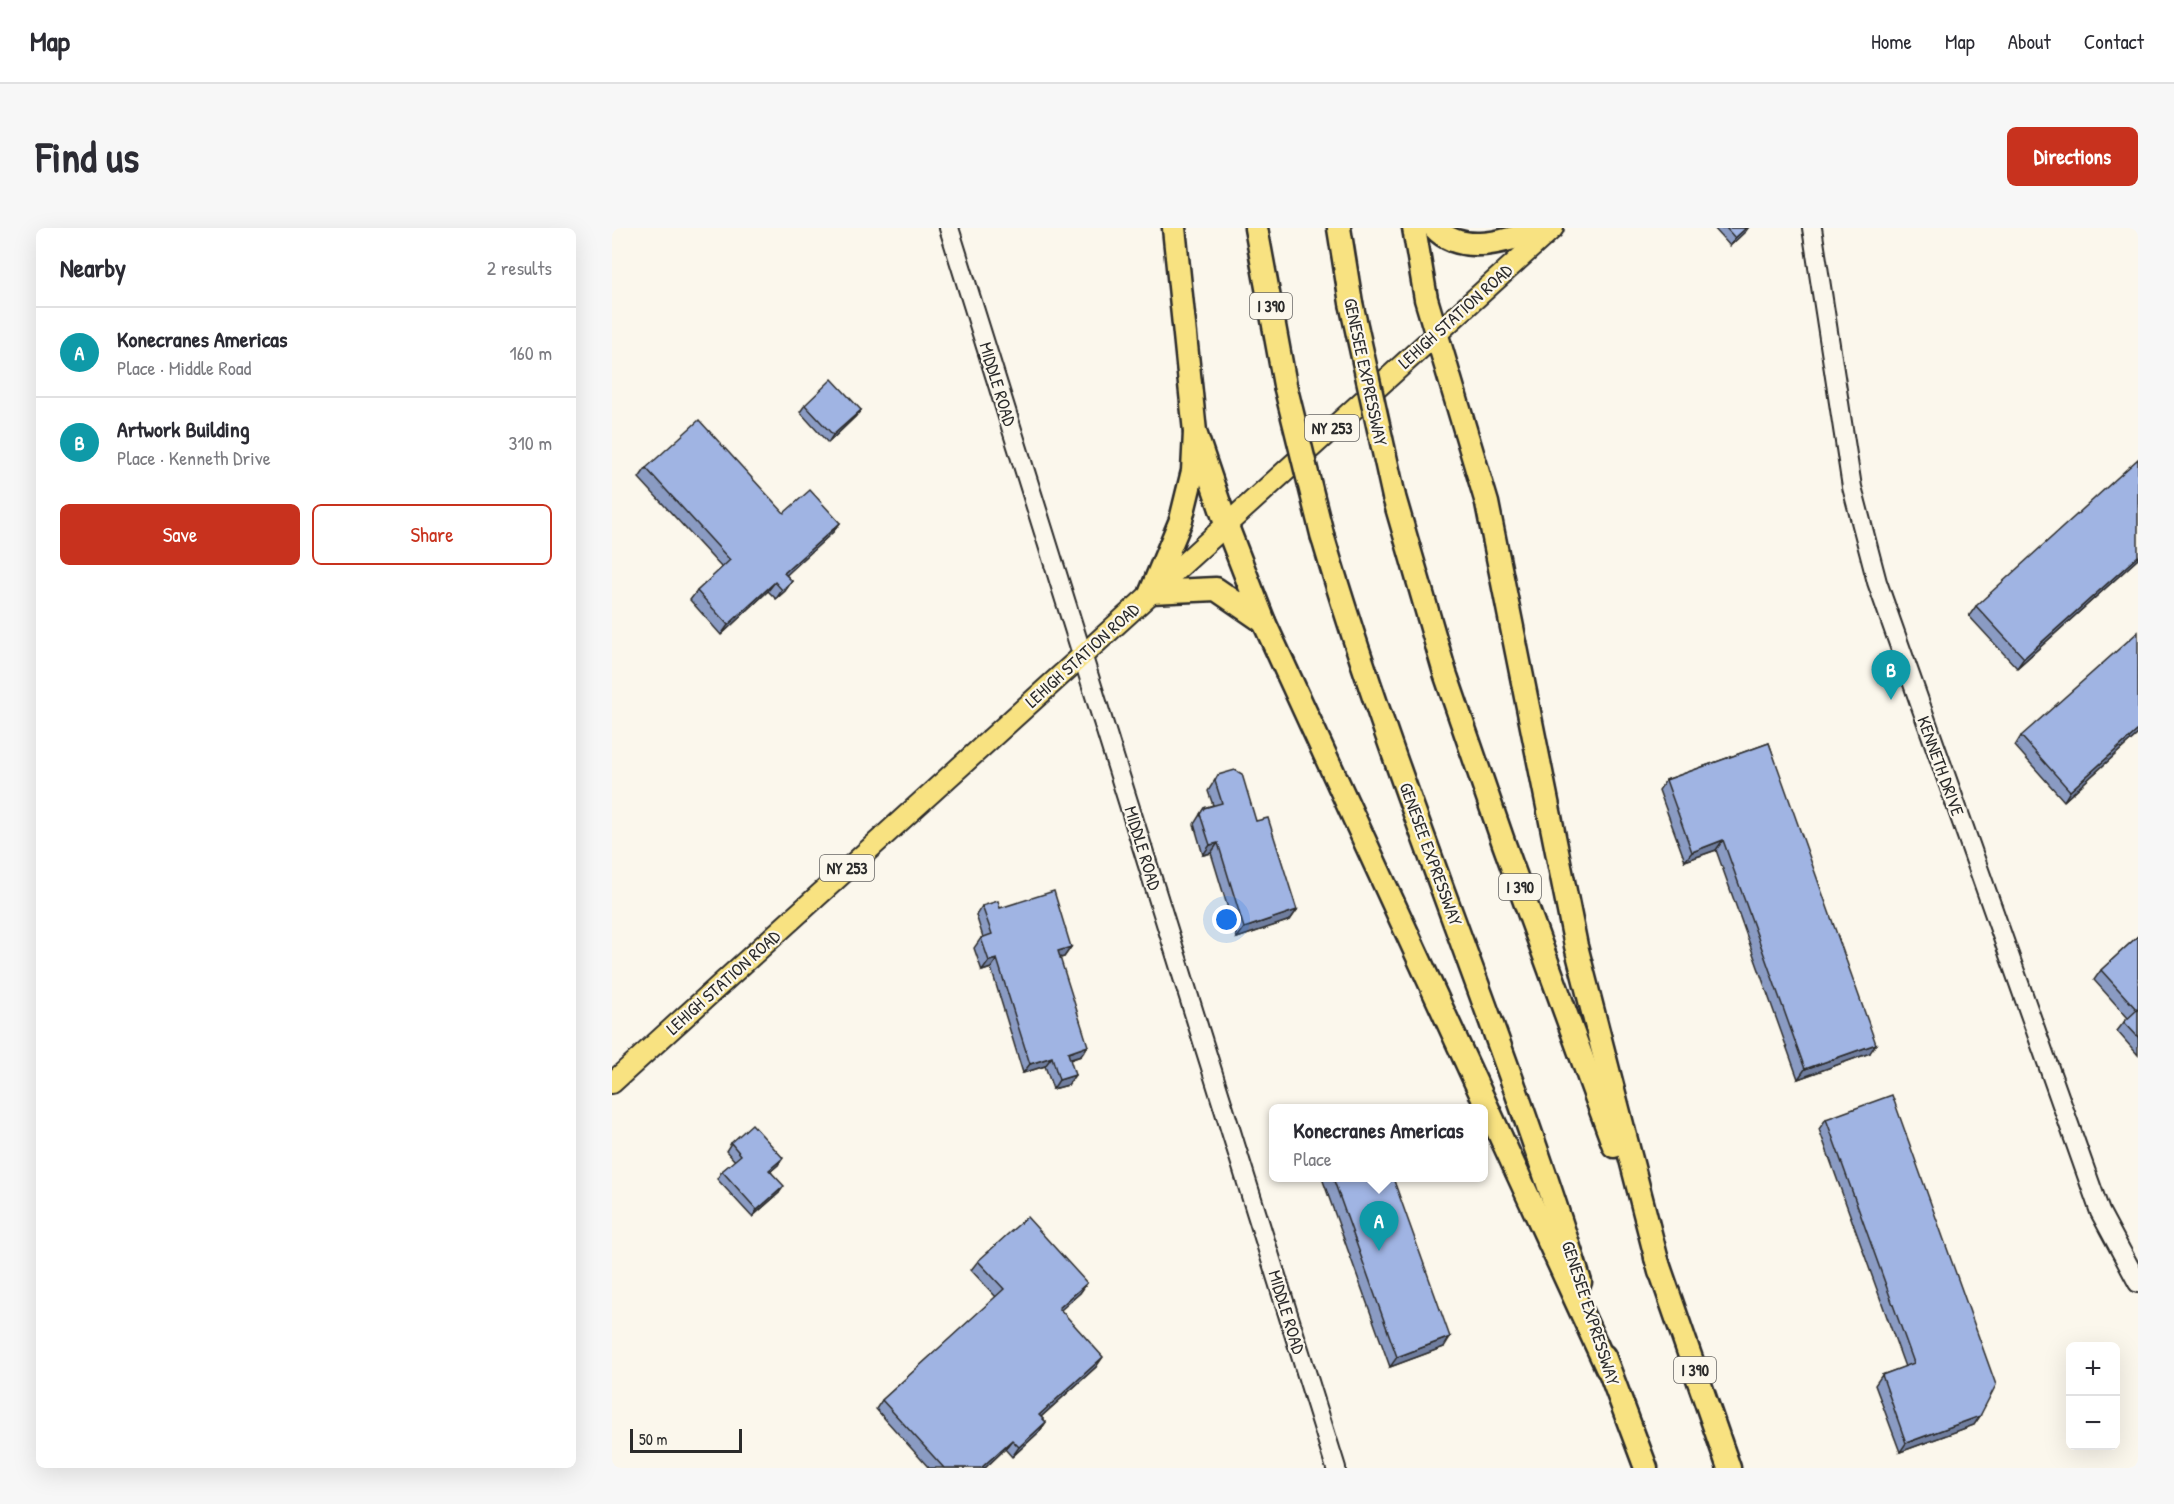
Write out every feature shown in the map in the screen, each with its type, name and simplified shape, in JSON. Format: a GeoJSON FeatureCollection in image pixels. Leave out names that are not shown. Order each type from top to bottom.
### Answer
{"type":"FeatureCollection","features":[{"type":"Feature","properties":{"kind":"highway"},"geometry":{"type":"LineString","coordinates":[[1174,228],[1196,432],[1193,471],[1181,520],[1151,592],[1216,589],[1264,622]]}},
{"type":"Feature","properties":{"kind":"highway","name":"GENESEE EXPRESSWAY"},"geometry":{"type":"LineString","coordinates":[[1256,228],[1285,385],[1323,538],[1354,644],[1502,1046],[1552,1190],[1607,1368],[1646,1468]]}},
{"type":"Feature","properties":{"kind":"highway"},"geometry":{"type":"LineString","coordinates":[[1414,228],[1426,299],[1438,332],[1486,503],[1576,946],[1660,1272]]}},
{"type":"Feature","properties":{"kind":"highway"},"geometry":{"type":"LineString","coordinates":[[1435,228],[1456,241],[1482,244],[1546,228]]}},
{"type":"Feature","properties":{"kind":"highway","name":"GENESEE EXPRESSWAY"},"geometry":{"type":"LineString","coordinates":[[1340,232],[1351,303],[1394,497],[1449,684],[1504,844],[1729,1468]]}},
{"type":"Feature","properties":{"kind":"highway"},"geometry":{"type":"LineString","coordinates":[[1196,432],[1226,524],[1264,622],[1486,1104]]}},
{"type":"Feature","properties":{"kind":"highway"},"geometry":{"type":"LineString","coordinates":[[1488,1109],[1607,1368]]}},
{"type":"Feature","properties":{"kind":"main road","name":"LEHIGH STATION ROAD"},"geometry":{"type":"LineString","coordinates":[[612,1083],[1082,653],[1553,228]]}},
{"type":"Feature","properties":{"kind":"street","name":"MIDDLE ROAD"},"geometry":{"type":"LineString","coordinates":[[949,228],[1336,1468]]}},
{"type":"Feature","properties":{"kind":"street","name":"KENNETH DRIVE"},"geometry":{"type":"LineString","coordinates":[[1812,228],[1852,487],[1888,619],[2100,1212],[2138,1283]]}},
{"type":"Feature","properties":{"kind":"building"},"geometry":{"type":"Polygon","coordinates":[[[1726,228],[1746,228],[1735,238],[1726,228]]]}},
{"type":"Feature","properties":{"kind":"building"},"geometry":{"type":"Polygon","coordinates":[[[832,379],[861,410],[833,435],[805,405],[832,379]]]}},
{"type":"Feature","properties":{"kind":"building"},"geometry":{"type":"Polygon","coordinates":[[[699,420],[784,513],[810,490],[840,523],[784,573],[792,581],[782,590],[775,582],[728,625],[697,591],[730,560],[646,468],[699,420]]]}},
{"type":"Feature","properties":{"kind":"building"},"geometry":{"type":"Polygon","coordinates":[[[2138,459],[2138,556],[2024,658],[1976,606],[2138,459]]]}},
{"type":"Feature","properties":{"kind":"building"},"geometry":{"type":"Polygon","coordinates":[[[2138,632],[2138,730],[2070,791],[2021,736],[2138,632]]]}},
{"type":"Feature","properties":{"kind":"building"},"geometry":{"type":"Polygon","coordinates":[[[1769,743],[1876,1044],[1805,1069],[1723,840],[1692,852],[1666,780],[1769,743]]]}},
{"type":"Feature","properties":{"kind":"building"},"geometry":{"type":"Polygon","coordinates":[[[1235,770],[1242,774],[1256,821],[1268,818],[1297,910],[1244,928],[1218,843],[1210,845],[1200,814],[1204,808],[1222,803],[1215,781],[1218,775],[1235,770]]]}},
{"type":"Feature","properties":{"kind":"building"},"geometry":{"type":"Polygon","coordinates":[[[1054,891],[1071,947],[1058,951],[1088,1046],[1068,1053],[1075,1075],[1059,1080],[1052,1057],[1030,1064],[997,959],[989,961],[981,938],[992,934],[982,906],[998,901],[1000,908],[1054,891]]]}},
{"type":"Feature","properties":{"kind":"building"},"geometry":{"type":"Polygon","coordinates":[[[2138,936],[2138,1037],[2124,1022],[2137,1010],[2101,970],[2138,936]]]}},
{"type":"Feature","properties":{"kind":"building"},"geometry":{"type":"Polygon","coordinates":[[[1892,1095],[1996,1385],[1980,1416],[1906,1443],[1882,1375],[1914,1363],[1826,1119],[1892,1095]]]}},
{"type":"Feature","properties":{"kind":"building"},"geometry":{"type":"Polygon","coordinates":[[[752,1124],[783,1158],[769,1170],[784,1186],[757,1210],[722,1171],[741,1155],[731,1143],[752,1124]]]}},
{"type":"Feature","properties":{"kind":"building"},"geometry":{"type":"Polygon","coordinates":[[[1334,1182],[1394,1182],[1450,1337],[1397,1357],[1334,1182]]]}},
{"type":"Feature","properties":{"kind":"building"},"geometry":{"type":"Polygon","coordinates":[[[1027,1217],[1087,1283],[1059,1308],[1103,1357],[1039,1415],[1046,1422],[1019,1447],[1012,1440],[981,1468],[944,1468],[882,1400],[1004,1289],[978,1261],[1027,1217]]]}},
{"type":"Feature","properties":{"kind":"place","name":"Artwork Building"},"geometry":{"type":"Point","coordinates":[1891,700]}},
{"type":"Feature","properties":{"kind":"place","name":"Konecranes Americas"},"geometry":{"type":"Point","coordinates":[1379,1251]}}]}
